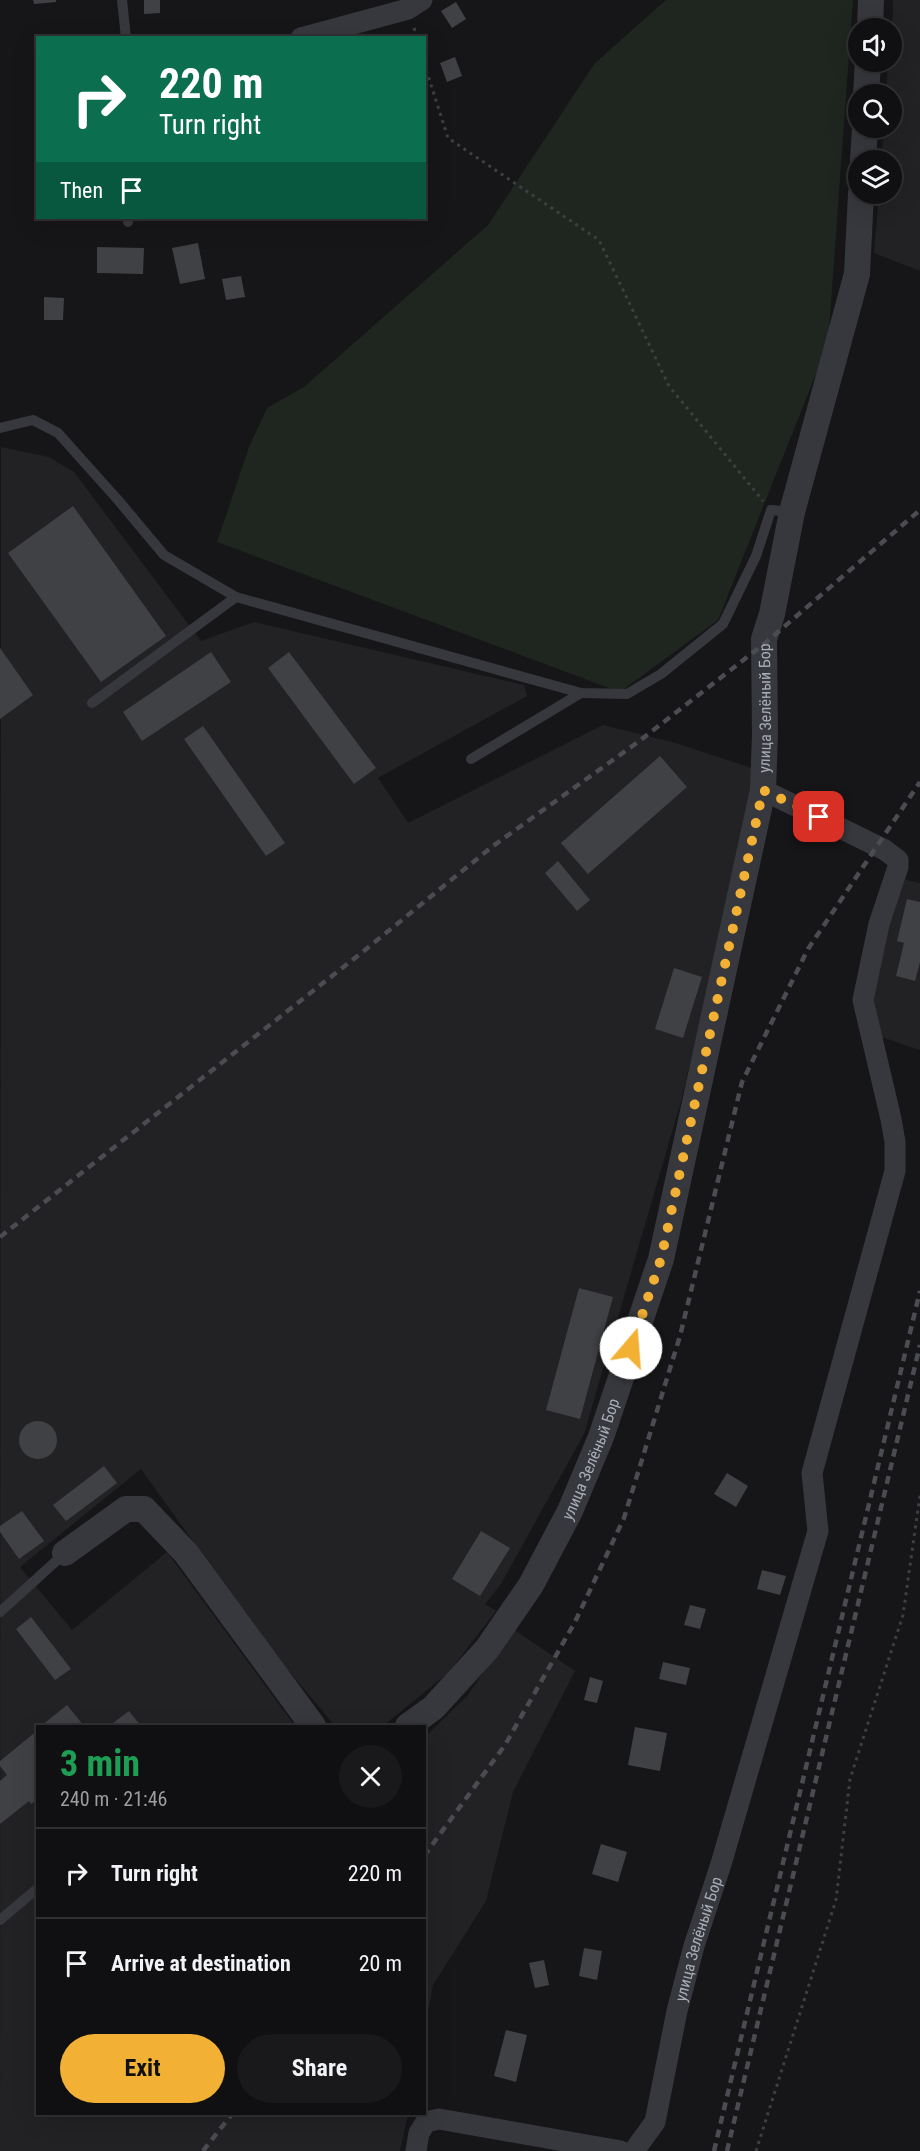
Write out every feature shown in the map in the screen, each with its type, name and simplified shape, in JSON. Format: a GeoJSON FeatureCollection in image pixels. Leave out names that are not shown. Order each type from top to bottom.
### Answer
{"type":"FeatureCollection","features":[{"type":"Feature","properties":{"kind":"street"},"geometry":{"type":"LineString","coordinates":[[308,36],[408,9],[422,0]]}},
{"type":"Feature","properties":{"kind":"street"},"geometry":{"type":"LineString","coordinates":[[870,18],[871,0]]}},
{"type":"Feature","properties":{"kind":"street","name":"улица Зелёный Бор"},"geometry":{"type":"LineString","coordinates":[[409,1725],[433,1708],[487,1648],[531,1585],[570,1511],[601,1437],[661,1259],[763,790],[764,644],[772,614],[782,511],[857,273],[860,204]]}},
{"type":"Feature","properties":{"kind":"street","name":"улица Зелёный Бор"},"geometry":{"type":"LineString","coordinates":[[634,2151],[655,2122],[677,2011],[694,1946],[721,1864],[818,1531],[812,1473],[895,1171],[895,1142],[891,1119],[863,1000],[879,924],[898,867],[898,860],[893,855],[763,790]]}},
{"type":"Feature","properties":{"kind":"street"},"geometry":{"type":"LineString","coordinates":[[65,1553],[126,1509],[144,1509],[186,1553],[312,1725]]}},
{"type":"Feature","properties":{"kind":"street"},"geometry":{"type":"LineString","coordinates":[[416,2151],[419,2133],[426,2122],[439,2119],[621,2151]]}},
{"type":"Feature","properties":{"kind":"lane"},"geometry":{"type":"LineString","coordinates":[[122,0],[126,36]]}},
{"type":"Feature","properties":{"kind":"lane"},"geometry":{"type":"LineString","coordinates":[[0,428],[33,420],[58,433],[164,555],[236,597],[581,693],[627,694],[661,674],[723,624],[756,556],[782,511]]}},
{"type":"Feature","properties":{"kind":"lane"},"geometry":{"type":"LineString","coordinates":[[92,704],[236,597]]}},
{"type":"Feature","properties":{"kind":"lane"},"geometry":{"type":"LineString","coordinates":[[471,759],[581,693]]}},
{"type":"Feature","properties":{"kind":"lane"},"geometry":{"type":"LineString","coordinates":[[0,1612],[65,1553]]}},
{"type":"Feature","properties":{"kind":"lane"},"geometry":{"type":"LineString","coordinates":[[0,1920],[36,1890]]}},
{"type":"Feature","properties":{"kind":"path"},"geometry":{"type":"LineString","coordinates":[[426,69],[448,138],[599,240],[669,386],[782,511]]}},
{"type":"Feature","properties":{"kind":"path"},"geometry":{"type":"LineString","coordinates":[[756,2151],[836,1900],[850,1779],[903,1615],[920,1495]]}},
{"type":"Feature","properties":{"kind":"shaded area"},"geometry":{"type":"Polygon","coordinates":[[[666,0],[853,0],[852,18],[848,18],[848,69],[828,344],[718,620],[620,692],[217,542],[249,447],[267,408],[304,387],[488,225],[595,63],[666,0]]]}},
{"type":"Feature","properties":{"kind":"shaded area"},"geometry":{"type":"Polygon","coordinates":[[[893,0],[920,0],[920,271],[874,253],[878,204],[902,204],[902,150],[882,150],[883,138],[902,138],[902,84],[887,84],[887,72],[902,72],[902,18],[892,18],[893,0]]]}},
{"type":"Feature","properties":{"kind":"shaded area"},"geometry":{"type":"Polygon","coordinates":[[[1,447],[49,457],[74,472],[201,641],[254,622],[524,685],[527,696],[378,778],[408,823],[603,725],[672,742],[755,769],[724,922],[681,1101],[584,1434],[501,1584],[485,1604],[496,1611],[448,1673],[384,1725],[334,1725],[273,1652],[141,1469],[20,1567],[72,1630],[167,1552],[294,1725],[36,1725],[36,2115],[408,2115],[400,2151],[0,2151],[1,447]]]}},
{"type":"Feature","properties":{"kind":"shaded area"},"geometry":{"type":"Polygon","coordinates":[[[899,878],[920,883],[920,1050],[861,1030],[899,878]]]}},
{"type":"Feature","properties":{"kind":"shaded area"},"geometry":{"type":"Polygon","coordinates":[[[513,1629],[575,1671],[513,1792],[486,1901],[433,1985],[426,2023],[426,1736],[468,1695],[513,1629]]]}},
{"type":"Feature","properties":{"kind":"building"},"geometry":{"type":"Polygon","coordinates":[[[33,0],[56,0],[56,2],[34,4],[33,0]]]}},
{"type":"Feature","properties":{"kind":"building"},"geometry":{"type":"Polygon","coordinates":[[[144,0],[160,0],[160,13],[144,14],[144,0]]]}},
{"type":"Feature","properties":{"kind":"building"},"geometry":{"type":"Polygon","coordinates":[[[456,2],[466,19],[452,28],[441,11],[456,2]]]}},
{"type":"Feature","properties":{"kind":"building"},"geometry":{"type":"Polygon","coordinates":[[[455,57],[462,76],[447,82],[440,63],[455,57]]]}},
{"type":"Feature","properties":{"kind":"building"},"geometry":{"type":"Polygon","coordinates":[[[198,243],[205,279],[180,284],[172,248],[198,243]]]}},
{"type":"Feature","properties":{"kind":"building"},"geometry":{"type":"Polygon","coordinates":[[[97,247],[144,248],[143,274],[97,273],[97,247]]]}},
{"type":"Feature","properties":{"kind":"building"},"geometry":{"type":"Polygon","coordinates":[[[241,276],[245,297],[226,300],[222,279],[241,276]]]}},
{"type":"Feature","properties":{"kind":"building"},"geometry":{"type":"Polygon","coordinates":[[[44,297],[64,298],[63,320],[44,320],[44,297]]]}},
{"type":"Feature","properties":{"kind":"building"},"geometry":{"type":"Polygon","coordinates":[[[73,506],[166,636],[101,682],[8,553],[73,506]]]}},
{"type":"Feature","properties":{"kind":"building"},"geometry":{"type":"Polygon","coordinates":[[[0,648],[33,695],[0,719],[0,648]]]}},
{"type":"Feature","properties":{"kind":"building"},"geometry":{"type":"Polygon","coordinates":[[[211,652],[231,682],[142,741],[123,712],[211,652]]]}},
{"type":"Feature","properties":{"kind":"building"},"geometry":{"type":"Polygon","coordinates":[[[289,652],[376,768],[354,784],[268,668],[289,652]]]}},
{"type":"Feature","properties":{"kind":"building"},"geometry":{"type":"Polygon","coordinates":[[[203,726],[285,843],[266,856],[184,739],[203,726]]]}},
{"type":"Feature","properties":{"kind":"building"},"geometry":{"type":"Polygon","coordinates":[[[660,756],[687,787],[588,874],[561,843],[660,756]]]}},
{"type":"Feature","properties":{"kind":"building"},"geometry":{"type":"Polygon","coordinates":[[[558,861],[590,900],[577,911],[545,873],[558,861]]]}},
{"type":"Feature","properties":{"kind":"building"},"geometry":{"type":"Polygon","coordinates":[[[907,899],[920,902],[920,962],[915,981],[896,976],[904,943],[897,941],[907,899]]]}},
{"type":"Feature","properties":{"kind":"building"},"geometry":{"type":"Polygon","coordinates":[[[674,968],[702,977],[683,1038],[655,1029],[674,968]]]}},
{"type":"Feature","properties":{"kind":"building"},"geometry":{"type":"Polygon","coordinates":[[[579,1288],[613,1297],[580,1419],[546,1410],[579,1288]]]}},
{"type":"Feature","properties":{"kind":"building"},"geometry":{"type":"Polygon","coordinates":[[[38,1421],[52,1426],[57,1440],[52,1454],[38,1459],[24,1454],[19,1440],[24,1426],[38,1421]]]}},
{"type":"Feature","properties":{"kind":"building"},"geometry":{"type":"Polygon","coordinates":[[[104,1466],[117,1483],[66,1521],[53,1505],[104,1466]]]}},
{"type":"Feature","properties":{"kind":"building"},"geometry":{"type":"Polygon","coordinates":[[[727,1473],[748,1486],[736,1507],[714,1494],[727,1473]]]}},
{"type":"Feature","properties":{"kind":"building"},"geometry":{"type":"Polygon","coordinates":[[[22,1511],[44,1541],[19,1559],[0,1532],[0,1526],[22,1511]]]}},
{"type":"Feature","properties":{"kind":"building"},"geometry":{"type":"Polygon","coordinates":[[[481,1531],[510,1548],[480,1596],[452,1579],[481,1531]]]}},
{"type":"Feature","properties":{"kind":"building"},"geometry":{"type":"Polygon","coordinates":[[[762,1570],[786,1576],[780,1595],[757,1589],[762,1570]]]}},
{"type":"Feature","properties":{"kind":"building"},"geometry":{"type":"Polygon","coordinates":[[[690,1605],[706,1609],[700,1629],[684,1625],[690,1605]]]}},
{"type":"Feature","properties":{"kind":"building"},"geometry":{"type":"Polygon","coordinates":[[[31,1617],[71,1669],[55,1680],[16,1629],[31,1617]]]}},
{"type":"Feature","properties":{"kind":"building"},"geometry":{"type":"Polygon","coordinates":[[[663,1662],[690,1668],[686,1685],[659,1679],[663,1662]]]}},
{"type":"Feature","properties":{"kind":"building"},"geometry":{"type":"Polygon","coordinates":[[[590,1677],[603,1681],[597,1703],[584,1700],[590,1677]]]}},
{"type":"Feature","properties":{"kind":"building"},"geometry":{"type":"Polygon","coordinates":[[[67,1705],[83,1725],[42,1725],[67,1705]]]}},
{"type":"Feature","properties":{"kind":"building"},"geometry":{"type":"Polygon","coordinates":[[[129,1711],[140,1725],[110,1725],[129,1711]]]}},
{"type":"Feature","properties":{"kind":"building"},"geometry":{"type":"Polygon","coordinates":[[[635,1727],[667,1733],[660,1771],[628,1765],[635,1727]]]}},
{"type":"Feature","properties":{"kind":"building"},"geometry":{"type":"Polygon","coordinates":[[[36,1732],[36,1800],[31,1804],[29,1801],[0,1824],[0,1781],[7,1775],[0,1766],[0,1761],[36,1732]]]}},
{"type":"Feature","properties":{"kind":"building"},"geometry":{"type":"Polygon","coordinates":[[[601,1844],[627,1852],[618,1882],[592,1874],[601,1844]]]}},
{"type":"Feature","properties":{"kind":"building"},"geometry":{"type":"Polygon","coordinates":[[[584,1948],[602,1951],[597,1980],[579,1976],[584,1948]]]}},
{"type":"Feature","properties":{"kind":"building"},"geometry":{"type":"Polygon","coordinates":[[[544,1960],[549,1985],[535,1988],[529,1963],[544,1960]]]}},
{"type":"Feature","properties":{"kind":"building"},"geometry":{"type":"Polygon","coordinates":[[[506,2030],[527,2035],[516,2082],[494,2076],[506,2030]]]}},
{"type":"Feature","properties":{"kind":"railway"},"geometry":{"type":"LineString","coordinates":[[0,1237],[360,954],[493,846],[638,742],[764,644],[920,510]]}},
{"type":"Feature","properties":{"kind":"railway"},"geometry":{"type":"LineString","coordinates":[[426,1853],[505,1745],[575,1622],[624,1518],[680,1336],[742,1082],[808,949],[920,782]]}},
{"type":"Feature","properties":{"kind":"railway"},"geometry":{"type":"LineString","coordinates":[[714,2151],[920,1291]]}},
{"type":"Feature","properties":{"kind":"railway"},"geometry":{"type":"LineString","coordinates":[[727,2151],[920,1345]]}},
{"type":"Feature","properties":{"kind":"railway"},"geometry":{"type":"LineString","coordinates":[[203,2151],[231,2115]]}},
{"type":"Feature","properties":{"kind":"route"},"geometry":{"type":"LineString","coordinates":[[631,1348],[661,1259],[763,790],[819,817]]}}]}
